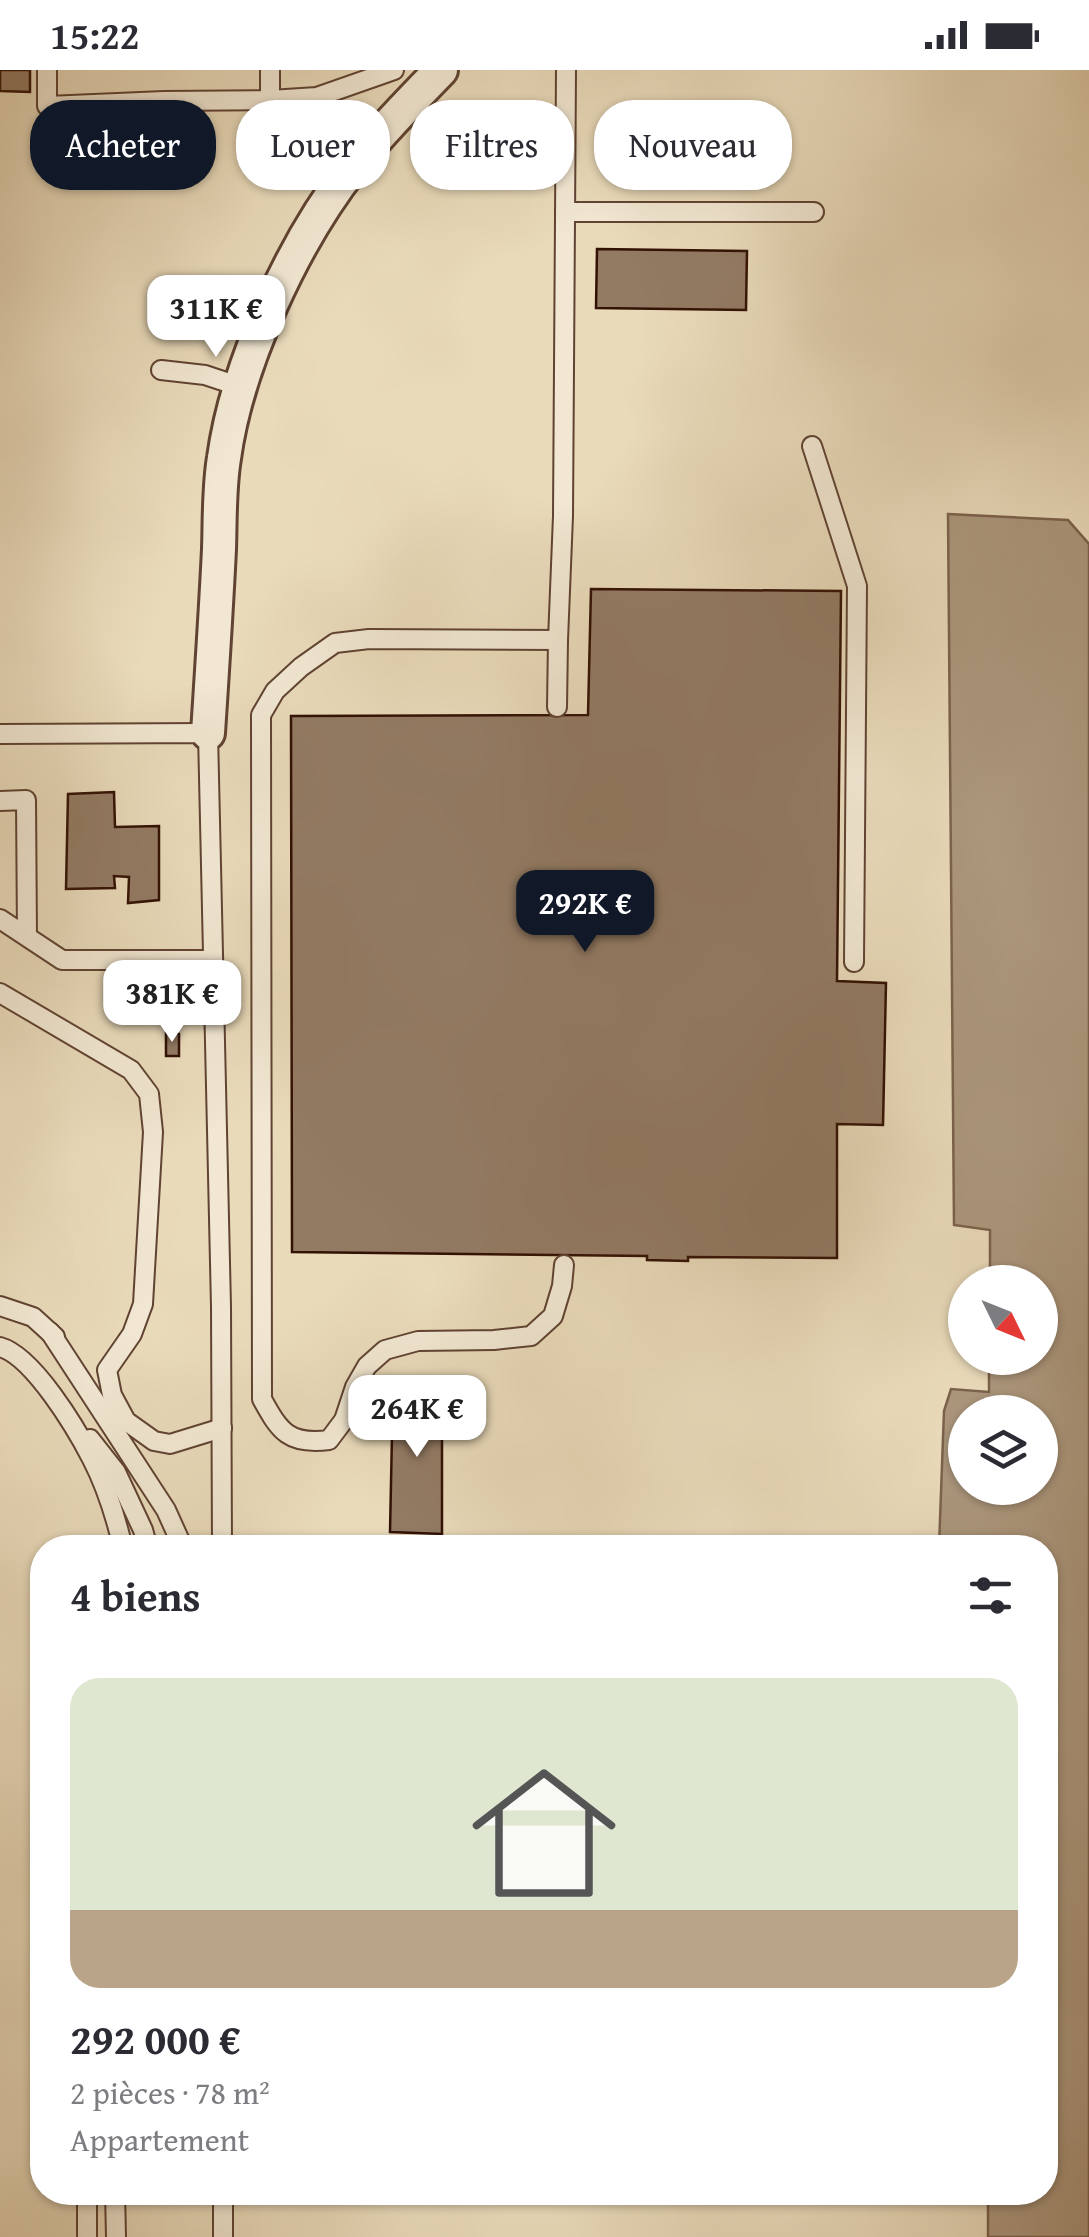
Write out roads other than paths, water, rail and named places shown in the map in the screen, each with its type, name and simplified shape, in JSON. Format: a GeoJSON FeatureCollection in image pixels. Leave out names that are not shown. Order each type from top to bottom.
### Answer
{"type":"FeatureCollection","features":[{"type":"Feature","properties":{"kind":"street"},"geometry":{"type":"LineString","coordinates":[[208,733],[224,457],[249,359],[300,248],[332,196],[366,151],[438,71]]}},
{"type":"Feature","properties":{"kind":"lane"},"geometry":{"type":"LineString","coordinates":[[48,70],[47,106],[236,101]]}},
{"type":"Feature","properties":{"kind":"lane"},"geometry":{"type":"LineString","coordinates":[[270,70],[270,100],[316,96],[394,70]]}},
{"type":"Feature","properties":{"kind":"lane"},"geometry":{"type":"LineString","coordinates":[[557,707],[566,70]]}},
{"type":"Feature","properties":{"kind":"lane"},"geometry":{"type":"LineString","coordinates":[[565,212],[814,212]]}},
{"type":"Feature","properties":{"kind":"lane"},"geometry":{"type":"LineString","coordinates":[[161,370],[205,375],[241,387]]}},
{"type":"Feature","properties":{"kind":"lane"},"geometry":{"type":"LineString","coordinates":[[812,446],[858,586],[854,962]]}},
{"type":"Feature","properties":{"kind":"lane"},"geometry":{"type":"LineString","coordinates":[[558,640],[369,638],[335,643],[275,691],[260,715],[262,1399],[278,1429],[306,1443],[329,1440],[344,1420],[355,1386],[367,1366],[385,1350],[418,1341],[531,1336],[553,1316],[564,1265]]}},
{"type":"Feature","properties":{"kind":"lane"},"geometry":{"type":"LineString","coordinates":[[2,735],[208,733],[222,1307],[222,1535]]}},
{"type":"Feature","properties":{"kind":"lane"},"geometry":{"type":"LineString","coordinates":[[0,800],[26,800],[26,936]]}},
{"type":"Feature","properties":{"kind":"lane"},"geometry":{"type":"LineString","coordinates":[[0,919],[62,960],[213,960]]}},
{"type":"Feature","properties":{"kind":"lane"},"geometry":{"type":"LineString","coordinates":[[0,993],[131,1070],[149,1094],[154,1132],[143,1304],[132,1334],[107,1370],[112,1394],[126,1421],[154,1441],[170,1444],[222,1428]]}},
{"type":"Feature","properties":{"kind":"lane"},"geometry":{"type":"LineString","coordinates":[[0,1306],[33,1318],[112,1394]]}},
{"type":"Feature","properties":{"kind":"lane"},"geometry":{"type":"LineString","coordinates":[[50,1332],[166,1510],[177,1535]]}},
{"type":"Feature","properties":{"kind":"lane"},"geometry":{"type":"LineString","coordinates":[[0,1347],[12,1350],[40,1376],[116,1472],[144,1535]]}},
{"type":"Feature","properties":{"kind":"lane"},"geometry":{"type":"LineString","coordinates":[[40,1376],[93,1460],[119,1535]]}},
{"type":"Feature","properties":{"kind":"lane"},"geometry":{"type":"LineString","coordinates":[[87,2205],[87,2237]]}},
{"type":"Feature","properties":{"kind":"lane"},"geometry":{"type":"LineString","coordinates":[[116,2205],[116,2237]]}},
{"type":"Feature","properties":{"kind":"lane"},"geometry":{"type":"LineString","coordinates":[[223,2205],[223,2237]]}}]}
